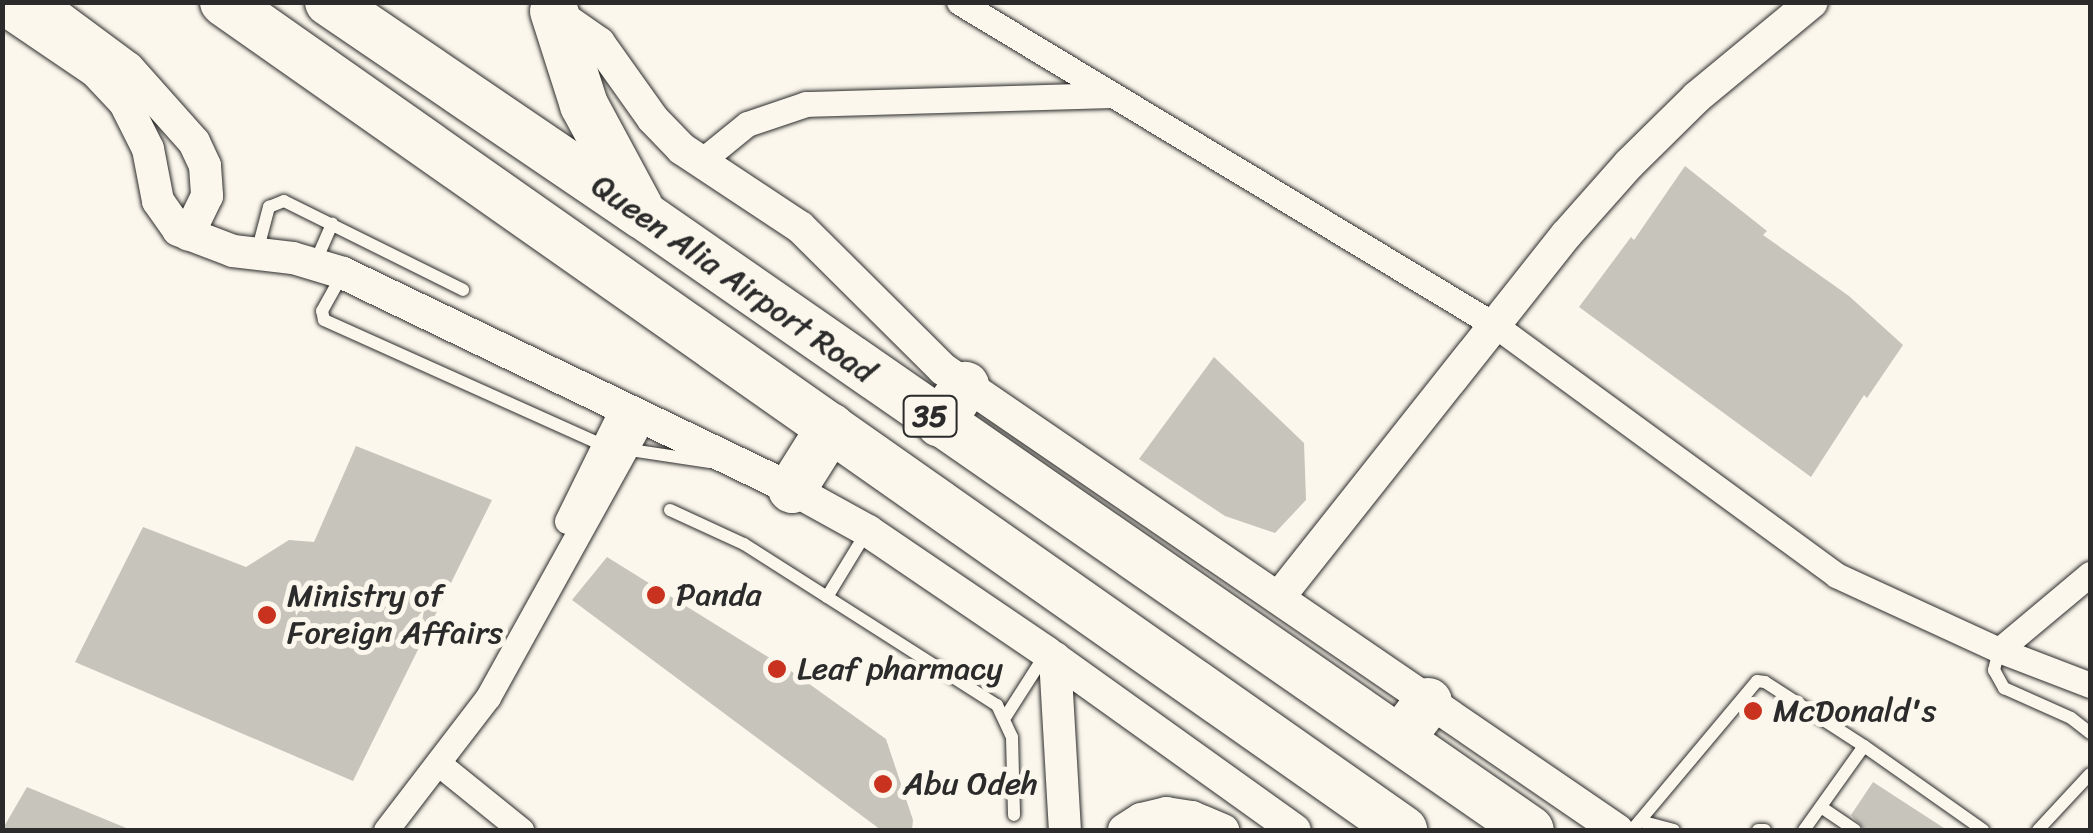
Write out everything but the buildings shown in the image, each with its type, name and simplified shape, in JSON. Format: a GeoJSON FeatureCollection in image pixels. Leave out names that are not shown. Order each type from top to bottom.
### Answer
{"type":"FeatureCollection","features":[{"type":"Feature","properties":{"kind":"highway","name":"Queen Alia Airport Road"},"geometry":{"type":"LineString","coordinates":[[224,2],[1403,830]]}},
{"type":"Feature","properties":{"kind":"highway","name":"Queen Alia Airport Road"},"geometry":{"type":"LineString","coordinates":[[329,2],[643,214],[953,405],[1414,720],[1530,830]]}},
{"type":"Feature","properties":{"kind":"highway"},"geometry":{"type":"LineString","coordinates":[[552,5],[584,105],[643,214]]}},
{"type":"Feature","properties":{"kind":"highway"},"geometry":{"type":"LineString","coordinates":[[792,489],[830,427]]}},
{"type":"Feature","properties":{"kind":"street"},"geometry":{"type":"LineString","coordinates":[[39,2],[128,68],[194,142],[208,181],[203,210],[188,235]]}},
{"type":"Feature","properties":{"kind":"street"},"geometry":{"type":"LineString","coordinates":[[958,2],[1496,326],[1814,562],[1862,590],[2090,685]]}},
{"type":"Feature","properties":{"kind":"street"},"geometry":{"type":"LineString","coordinates":[[1279,597],[1566,235],[1697,97],[1812,2]]}},
{"type":"Feature","properties":{"kind":"street"},"geometry":{"type":"LineString","coordinates":[[552,5],[598,44],[653,119],[698,163],[800,226],[926,354],[953,405],[1279,597],[1414,720],[1630,827]]}},
{"type":"Feature","properties":{"kind":"street"},"geometry":{"type":"LineString","coordinates":[[2,8],[112,87],[144,137],[164,214],[188,235],[221,248],[329,268],[634,410],[792,489],[868,531],[1051,655],[1295,830]]}},
{"type":"Feature","properties":{"kind":"street"},"geometry":{"type":"LineString","coordinates":[[698,163],[747,124],[806,104],[1108,94]]}},
{"type":"Feature","properties":{"kind":"street"},"geometry":{"type":"LineString","coordinates":[[386,830],[488,697],[634,410]]}},
{"type":"Feature","properties":{"kind":"street"},"geometry":{"type":"LineString","coordinates":[[2000,650],[2090,574]]}},
{"type":"Feature","properties":{"kind":"street"},"geometry":{"type":"LineString","coordinates":[[1051,655],[1065,830]]}},
{"type":"Feature","properties":{"kind":"street"},"geometry":{"type":"LineString","coordinates":[[438,762],[521,830]]}},
{"type":"Feature","properties":{"kind":"street"},"geometry":{"type":"LineString","coordinates":[[1124,830],[1141,819],[1166,812],[1223,830]]}},
{"type":"Feature","properties":{"kind":"lane"},"geometry":{"type":"LineString","coordinates":[[257,254],[269,207],[284,200],[464,290]]}},
{"type":"Feature","properties":{"kind":"lane"},"geometry":{"type":"LineString","coordinates":[[332,224],[324,320],[614,449],[748,467]]}},
{"type":"Feature","properties":{"kind":"lane"},"geometry":{"type":"LineString","coordinates":[[670,510],[720,530],[986,696],[1006,716],[1012,737],[1014,815]]}},
{"type":"Feature","properties":{"kind":"lane"},"geometry":{"type":"LineString","coordinates":[[826,596],[868,531]]}},
{"type":"Feature","properties":{"kind":"lane"},"geometry":{"type":"LineString","coordinates":[[2000,650],[1994,670],[2004,688],[2071,718],[2090,732]]}},
{"type":"Feature","properties":{"kind":"lane"},"geometry":{"type":"LineString","coordinates":[[1006,716],[1051,655]]}},
{"type":"Feature","properties":{"kind":"lane"},"geometry":{"type":"LineString","coordinates":[[1630,827],[1757,681],[1765,682],[1864,746],[1983,830]]}},
{"type":"Feature","properties":{"kind":"lane"},"geometry":{"type":"LineString","coordinates":[[1804,830],[1864,746]]}},
{"type":"Feature","properties":{"kind":"lane"},"geometry":{"type":"LineString","coordinates":[[2038,830],[2090,774]]}},
{"type":"Feature","properties":{"kind":"lane"},"geometry":{"type":"LineString","coordinates":[[1821,807],[1855,830]]}},
{"type":"Feature","properties":{"kind":"lane"},"geometry":{"type":"LineString","coordinates":[[1630,827],[1674,830]]}},
{"type":"Feature","properties":{"kind":"place","name":"Panda"},"geometry":{"type":"Point","coordinates":[656,595]}},
{"type":"Feature","properties":{"kind":"place","name":"Ministry of Foreign Affairs"},"geometry":{"type":"Point","coordinates":[267,615]}},
{"type":"Feature","properties":{"kind":"place","name":"Leaf pharmacy"},"geometry":{"type":"Point","coordinates":[777,669]}},
{"type":"Feature","properties":{"kind":"place","name":"McDonald's"},"geometry":{"type":"Point","coordinates":[1753,711]}},
{"type":"Feature","properties":{"kind":"place","name":"Abu Odeh"},"geometry":{"type":"Point","coordinates":[883,784]}}]}
